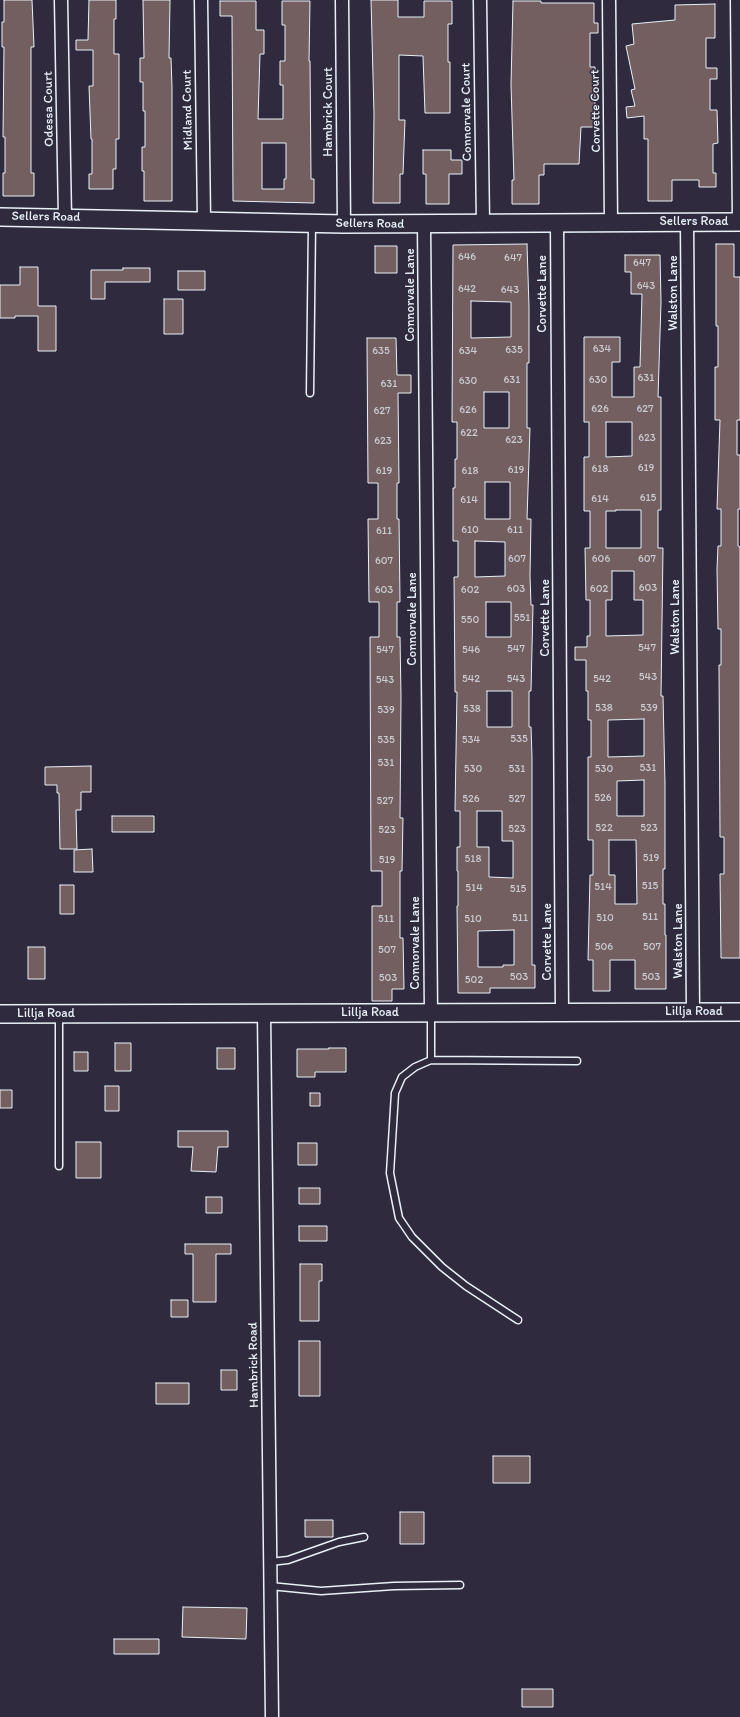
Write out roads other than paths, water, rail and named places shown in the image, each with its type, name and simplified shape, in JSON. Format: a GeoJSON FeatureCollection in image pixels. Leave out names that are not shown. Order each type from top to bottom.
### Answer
{"type":"FeatureCollection","features":[{"type":"Feature","properties":{"kind":"street","name":"Odessa Court"},"geometry":{"type":"LineString","coordinates":[[61,0],[65,218]]}},
{"type":"Feature","properties":{"kind":"street","name":"Midland Court"},"geometry":{"type":"LineString","coordinates":[[200,0],[204,220]]}},
{"type":"Feature","properties":{"kind":"street","name":"Hambrick Court"},"geometry":{"type":"LineString","coordinates":[[342,0],[344,224]]}},
{"type":"Feature","properties":{"kind":"street","name":"Connorvale Court"},"geometry":{"type":"LineString","coordinates":[[480,0],[483,224]]}},
{"type":"Feature","properties":{"kind":"street","name":"Corvette Court"},"geometry":{"type":"LineString","coordinates":[[609,0],[612,223]]}},
{"type":"Feature","properties":{"kind":"street"},"geometry":{"type":"LineString","coordinates":[[738,0],[740,222]]}},
{"type":"Feature","properties":{"kind":"street","name":"Sellers Road"},"geometry":{"type":"LineString","coordinates":[[0,216],[344,224],[740,222]]}},
{"type":"Feature","properties":{"kind":"street","name":"Walston Lane"},"geometry":{"type":"LineString","coordinates":[[687,222],[693,1012]]}},
{"type":"Feature","properties":{"kind":"street","name":"Corvette Lane"},"geometry":{"type":"LineString","coordinates":[[557,223],[562,1013]]}},
{"type":"Feature","properties":{"kind":"street","name":"Connorvale Lane"},"geometry":{"type":"LineString","coordinates":[[424,224],[431,1013]]}},
{"type":"Feature","properties":{"kind":"street","name":"Lillja Road"},"geometry":{"type":"LineString","coordinates":[[0,1014],[740,1012]]}},
{"type":"Feature","properties":{"kind":"street","name":"Hambrick Road"},"geometry":{"type":"LineString","coordinates":[[264,1013],[272,1717]]}},
{"type":"Feature","properties":{"kind":"lane"},"geometry":{"type":"LineString","coordinates":[[310,393],[312,223]]}},
{"type":"Feature","properties":{"kind":"lane"},"geometry":{"type":"LineString","coordinates":[[431,1013],[431,1060]]}},
{"type":"Feature","properties":{"kind":"lane"},"geometry":{"type":"LineString","coordinates":[[59,1014],[60,1166]]}},
{"type":"Feature","properties":{"kind":"lane"},"geometry":{"type":"LineString","coordinates":[[518,1320],[466,1286],[442,1267],[412,1237],[399,1218],[390,1173],[395,1093],[402,1077],[415,1067],[431,1060],[577,1061]]}},
{"type":"Feature","properties":{"kind":"lane"},"geometry":{"type":"LineString","coordinates":[[270,1562],[288,1560],[339,1542],[364,1537]]}},
{"type":"Feature","properties":{"kind":"lane"},"geometry":{"type":"LineString","coordinates":[[270,1586],[321,1590],[394,1586],[460,1585]]}}]}
